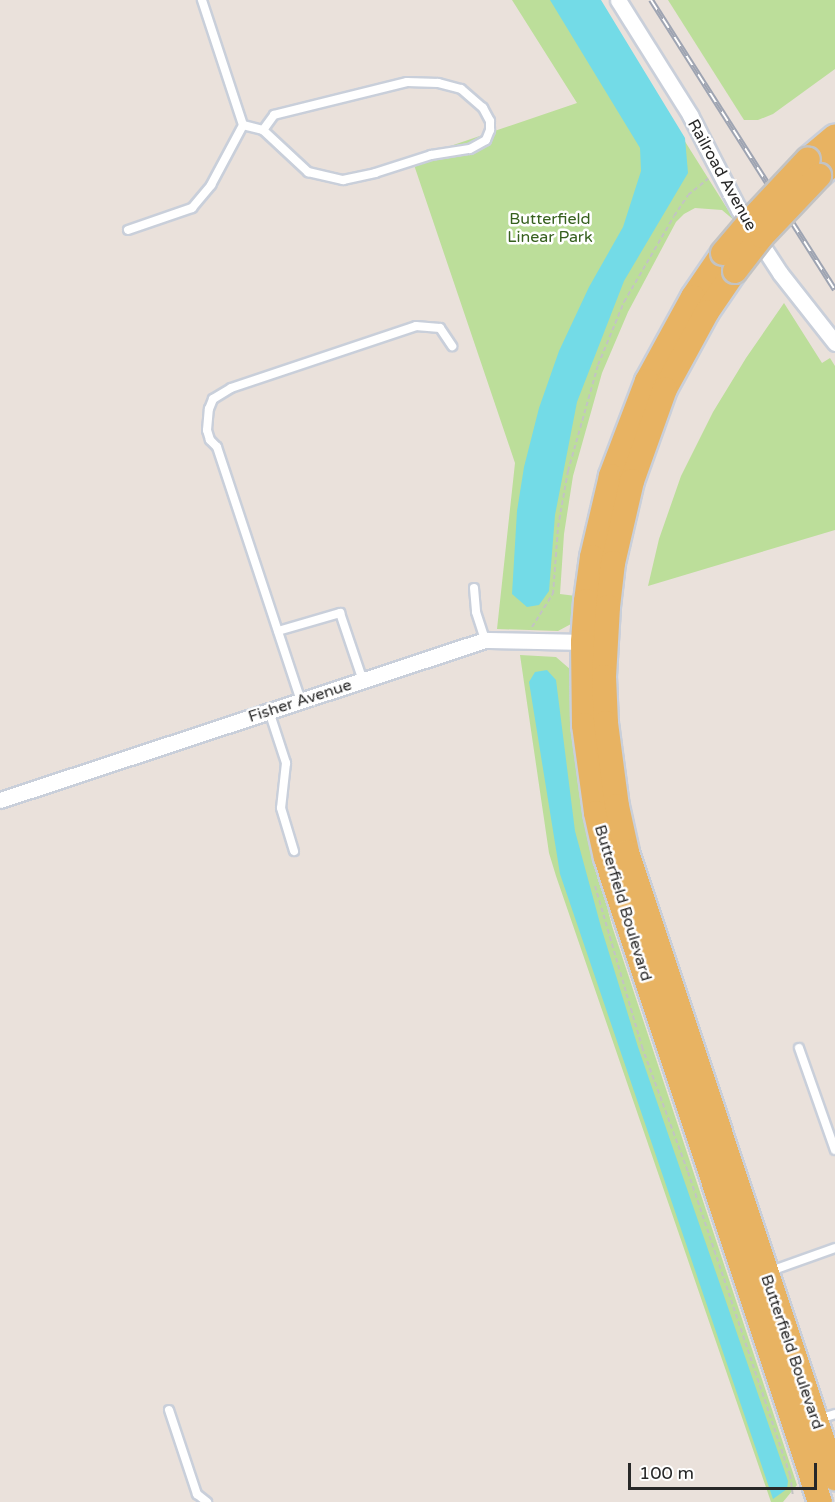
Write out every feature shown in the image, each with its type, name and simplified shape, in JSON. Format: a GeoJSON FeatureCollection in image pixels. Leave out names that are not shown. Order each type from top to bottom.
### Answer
{"type":"FeatureCollection","features":[{"type":"Feature","properties":{"kind":"main road","name":"Butterfield Boulevard"},"geometry":{"type":"LineString","coordinates":[[820,1502],[606,858],[588,763],[594,643],[621,524],[647,434],[729,262],[762,236],[821,166],[835,136]]}},
{"type":"Feature","properties":{"kind":"main road","name":"Butterfield Boulevard"},"geometry":{"type":"LineString","coordinates":[[594,643],[604,678],[610,760],[627,852],[765,1273],[825,1417],[835,1478]]}},
{"type":"Feature","properties":{"kind":"street","name":"Railroad Avenue"},"geometry":{"type":"LineString","coordinates":[[618,0],[690,115],[719,173],[780,273],[835,344]]}},
{"type":"Feature","properties":{"kind":"street","name":"Fisher Avenue"},"geometry":{"type":"LineString","coordinates":[[0,800],[484,640],[594,643]]}},
{"type":"Feature","properties":{"kind":"lane"},"geometry":{"type":"LineString","coordinates":[[128,230],[192,208],[211,185],[243,125],[202,0]]}},
{"type":"Feature","properties":{"kind":"lane"},"geometry":{"type":"LineString","coordinates":[[243,125],[263,129],[308,172],[343,180],[431,155],[470,149],[486,140],[490,130],[490,120],[483,108],[460,89],[438,82],[407,82],[274,115],[263,129]]}},
{"type":"Feature","properties":{"kind":"lane"},"geometry":{"type":"LineString","coordinates":[[301,701],[217,447],[210,440],[207,430],[209,409],[213,399],[231,388],[416,326],[440,328],[452,345]]}},
{"type":"Feature","properties":{"kind":"lane"},"geometry":{"type":"LineString","coordinates":[[474,588],[476,612],[484,640]]}},
{"type":"Feature","properties":{"kind":"lane"},"geometry":{"type":"LineString","coordinates":[[278,631],[340,613],[363,681]]}},
{"type":"Feature","properties":{"kind":"lane"},"geometry":{"type":"LineString","coordinates":[[269,711],[286,763],[281,808],[294,851]]}},
{"type":"Feature","properties":{"kind":"lane"},"geometry":{"type":"LineString","coordinates":[[800,1048],[835,1150]]}},
{"type":"Feature","properties":{"kind":"lane"},"geometry":{"type":"LineString","coordinates":[[765,1273],[835,1248]]}},
{"type":"Feature","properties":{"kind":"lane"},"geometry":{"type":"LineString","coordinates":[[169,1410],[197,1494],[207,1502]]}},
{"type":"Feature","properties":{"kind":"path"},"geometry":{"type":"LineString","coordinates":[[531,641],[532,624],[545,610],[553,594],[558,527],[568,471],[598,365],[624,302],[674,216],[699,184],[719,173]]}},
{"type":"Feature","properties":{"kind":"green space","name":"Butterfield Linear Park"},"geometry":{"type":"Polygon","coordinates":[[[512,0],[596,0],[735,221],[722,210],[695,208],[684,214],[676,222],[628,312],[602,373],[573,476],[564,534],[560,594],[576,596],[574,617],[571,624],[558,631],[497,629],[515,463],[412,159],[577,103],[512,0]]]}},
{"type":"Feature","properties":{"kind":"green space"},"geometry":{"type":"Polygon","coordinates":[[[668,0],[835,0],[835,69],[773,114],[758,120],[744,120],[668,0]]]}},
{"type":"Feature","properties":{"kind":"green space"},"geometry":{"type":"Polygon","coordinates":[[[784,303],[822,363],[830,358],[835,366],[835,530],[648,586],[659,539],[681,476],[713,412],[746,358],[784,303]]]}},
{"type":"Feature","properties":{"kind":"green space"},"geometry":{"type":"Polygon","coordinates":[[[520,655],[556,657],[571,670],[574,733],[587,829],[612,926],[797,1485],[783,1502],[771,1502],[556,876],[549,853],[520,655]]]}},
{"type":"Feature","properties":{"kind":"water"},"geometry":{"type":"Polygon","coordinates":[[[550,0],[601,0],[685,138],[688,173],[624,281],[577,402],[555,515],[549,591],[539,605],[527,607],[512,594],[517,511],[524,467],[539,408],[559,351],[589,287],[623,227],[641,171],[640,148],[550,0]]]}},
{"type":"Feature","properties":{"kind":"water"},"geometry":{"type":"Polygon","coordinates":[[[547,670],[556,680],[575,831],[601,927],[638,1047],[788,1481],[787,1489],[773,1499],[560,874],[529,682],[535,672],[547,670]]]}},
{"type":"Feature","properties":{"kind":"railway"},"geometry":{"type":"LineString","coordinates":[[651,0],[835,290]]}}]}
